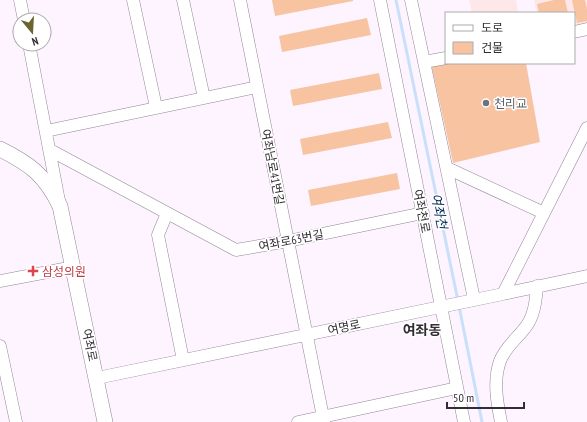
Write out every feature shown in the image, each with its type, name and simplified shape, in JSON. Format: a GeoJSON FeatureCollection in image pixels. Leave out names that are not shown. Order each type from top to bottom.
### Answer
{"type":"FeatureCollection","features":[{"type":"Feature","properties":{"kind":"main road","name":"여좌로"},"geometry":{"type":"LineString","coordinates":[[0,149],[32,167],[54,193],[60,206],[74,267],[105,422]]}},
{"type":"Feature","properties":{"kind":"street"},"geometry":{"type":"LineString","coordinates":[[20,0],[22,12]]}},
{"type":"Feature","properties":{"kind":"street"},"geometry":{"type":"LineString","coordinates":[[133,0],[156,107]]}},
{"type":"Feature","properties":{"kind":"street"},"geometry":{"type":"LineString","coordinates":[[183,0],[204,98]]}},
{"type":"Feature","properties":{"kind":"street","name":"여좌남로41번길"},"geometry":{"type":"LineString","coordinates":[[240,0],[323,419]]}},
{"type":"Feature","properties":{"kind":"street","name":"여좌천로"},"geometry":{"type":"LineString","coordinates":[[380,0],[464,422]]}},
{"type":"Feature","properties":{"kind":"street"},"geometry":{"type":"LineString","coordinates":[[411,0],[474,300]]}},
{"type":"Feature","properties":{"kind":"street"},"geometry":{"type":"LineString","coordinates":[[575,32],[587,29]]}},
{"type":"Feature","properties":{"kind":"street"},"geometry":{"type":"LineString","coordinates":[[31,52],[60,206]]}},
{"type":"Feature","properties":{"kind":"street"},"geometry":{"type":"LineString","coordinates":[[424,62],[445,58]]}},
{"type":"Feature","properties":{"kind":"street"},"geometry":{"type":"LineString","coordinates":[[46,130],[257,87]]}},
{"type":"Feature","properties":{"kind":"street"},"geometry":{"type":"LineString","coordinates":[[503,294],[544,213],[584,142],[587,128]]}},
{"type":"Feature","properties":{"kind":"street","name":"여좌로63번길"},"geometry":{"type":"LineString","coordinates":[[50,150],[236,250],[288,241],[423,213]]}},
{"type":"Feature","properties":{"kind":"street"},"geometry":{"type":"LineString","coordinates":[[447,168],[544,213]]}},
{"type":"Feature","properties":{"kind":"street"},"geometry":{"type":"LineString","coordinates":[[168,213],[158,235],[183,360]]}},
{"type":"Feature","properties":{"kind":"street"},"geometry":{"type":"LineString","coordinates":[[0,281],[74,267]]}},
{"type":"Feature","properties":{"kind":"street","name":"여명로"},"geometry":{"type":"LineString","coordinates":[[96,378],[587,276]]}},
{"type":"Feature","properties":{"kind":"street"},"geometry":{"type":"LineString","coordinates":[[501,422],[496,389],[500,361],[512,341],[529,323],[533,313],[537,286]]}},
{"type":"Feature","properties":{"kind":"street"},"geometry":{"type":"LineString","coordinates":[[0,346],[16,422]]}},
{"type":"Feature","properties":{"kind":"street"},"geometry":{"type":"LineString","coordinates":[[298,422],[323,419],[457,388]]}},
{"type":"Feature","properties":{"kind":"shaded area"},"geometry":{"type":"Polygon","coordinates":[[[469,0],[516,0],[518,12],[472,12],[469,0]]]}},
{"type":"Feature","properties":{"kind":"shaded area"},"geometry":{"type":"Polygon","coordinates":[[[534,0],[587,0],[587,25],[575,28],[575,12],[537,12],[534,0]]]}},
{"type":"Feature","properties":{"kind":"building"},"geometry":{"type":"Polygon","coordinates":[[[272,0],[353,0],[353,1],[275,16],[272,0]]]}},
{"type":"Feature","properties":{"kind":"building"},"geometry":{"type":"Polygon","coordinates":[[[554,0],[565,0],[568,12],[539,12],[537,4],[554,0]]]}},
{"type":"Feature","properties":{"kind":"building"},"geometry":{"type":"Polygon","coordinates":[[[572,0],[585,0],[587,21],[577,23],[572,0]]]}},
{"type":"Feature","properties":{"kind":"building"},"geometry":{"type":"Polygon","coordinates":[[[367,18],[371,35],[282,52],[279,36],[367,18]]]}},
{"type":"Feature","properties":{"kind":"building","name":"천리교"},"geometry":{"type":"Polygon","coordinates":[[[431,63],[526,64],[540,142],[453,163],[431,63]]]}},
{"type":"Feature","properties":{"kind":"building"},"geometry":{"type":"Polygon","coordinates":[[[379,73],[382,89],[293,106],[290,90],[379,73]]]}},
{"type":"Feature","properties":{"kind":"building"},"geometry":{"type":"Polygon","coordinates":[[[388,122],[392,138],[303,155],[300,139],[388,122]]]}},
{"type":"Feature","properties":{"kind":"building"},"geometry":{"type":"Polygon","coordinates":[[[397,173],[400,189],[311,206],[308,190],[397,173]]]}},
{"type":"Feature","properties":{"kind":"waterway","name":"여좌천"},"geometry":{"type":"LineString","coordinates":[[396,0],[458,301]]}},
{"type":"Feature","properties":{"kind":"waterway","name":"여좌천"},"geometry":{"type":"LineString","coordinates":[[459,306],[482,422]]}},
{"type":"Feature","properties":{"kind":"place","name":"천리교"},"geometry":{"type":"Point","coordinates":[486,103]}},
{"type":"Feature","properties":{"kind":"place","name":"삼성의원"},"geometry":{"type":"Point","coordinates":[33,271]}},
{"type":"Feature","properties":{"kind":"district","name":"여좌동"},"geometry":{"type":"Point","coordinates":[422,330]}}]}
